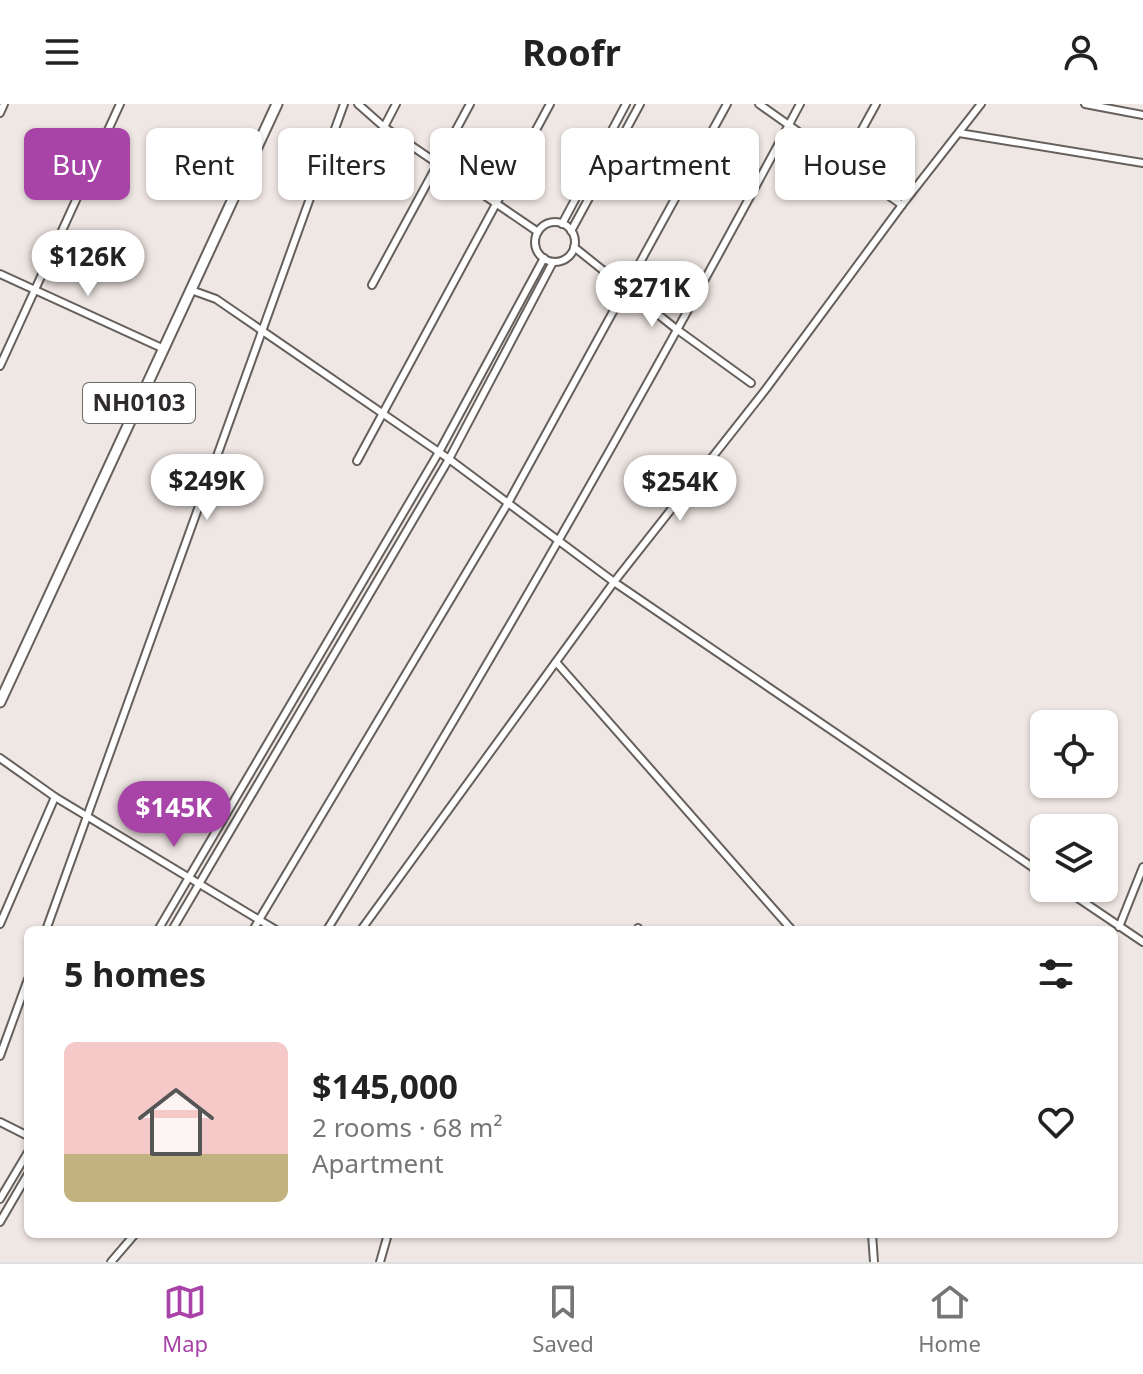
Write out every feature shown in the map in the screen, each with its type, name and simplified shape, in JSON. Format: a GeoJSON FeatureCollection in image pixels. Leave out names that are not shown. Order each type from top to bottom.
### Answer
{"type":"FeatureCollection","features":[{"type":"Feature","properties":{"kind":"highway","name":"NH0103"},"geometry":{"type":"LineString","coordinates":[[0,702],[277,104]]}},
{"type":"Feature","properties":{"kind":"street"},"geometry":{"type":"LineString","coordinates":[[0,113],[4,104]]}},
{"type":"Feature","properties":{"kind":"street"},"geometry":{"type":"LineString","coordinates":[[0,366],[120,104]]}},
{"type":"Feature","properties":{"kind":"street"},"geometry":{"type":"LineString","coordinates":[[47,926],[344,104]]}},
{"type":"Feature","properties":{"kind":"street"},"geometry":{"type":"LineString","coordinates":[[358,104],[384,127],[430,158]]}},
{"type":"Feature","properties":{"kind":"street"},"geometry":{"type":"LineString","coordinates":[[384,127],[396,104]]}},
{"type":"Feature","properties":{"kind":"street"},"geometry":{"type":"LineString","coordinates":[[457,128],[470,104]]}},
{"type":"Feature","properties":{"kind":"street"},"geometry":{"type":"LineString","coordinates":[[357,461],[550,104]]}},
{"type":"Feature","properties":{"kind":"street"},"geometry":{"type":"LineString","coordinates":[[562,224],[626,104]]}},
{"type":"Feature","properties":{"kind":"street"},"geometry":{"type":"LineString","coordinates":[[571,231],[562,224],[546,225],[538,232],[536,246],[544,258],[553,262],[569,257],[574,247],[571,231],[640,104]]}},
{"type":"Feature","properties":{"kind":"street"},"geometry":{"type":"LineString","coordinates":[[255,926],[508,503],[727,104]]}},
{"type":"Feature","properties":{"kind":"street"},"geometry":{"type":"LineString","coordinates":[[759,104],[791,128]]}},
{"type":"Feature","properties":{"kind":"street"},"geometry":{"type":"LineString","coordinates":[[329,926],[438,750],[619,438],[675,328],[800,104]]}},
{"type":"Feature","properties":{"kind":"street"},"geometry":{"type":"LineString","coordinates":[[863,128],[876,104]]}},
{"type":"Feature","properties":{"kind":"street"},"geometry":{"type":"LineString","coordinates":[[364,926],[614,582],[766,389],[981,104]]}},
{"type":"Feature","properties":{"kind":"street"},"geometry":{"type":"LineString","coordinates":[[1085,104],[1143,115]]}},
{"type":"Feature","properties":{"kind":"street"},"geometry":{"type":"LineString","coordinates":[[959,133],[1143,163]]}},
{"type":"Feature","properties":{"kind":"street"},"geometry":{"type":"LineString","coordinates":[[372,285],[430,176]]}},
{"type":"Feature","properties":{"kind":"street"},"geometry":{"type":"LineString","coordinates":[[492,200],[538,232]]}},
{"type":"Feature","properties":{"kind":"street"},"geometry":{"type":"LineString","coordinates":[[895,200],[902,205]]}},
{"type":"Feature","properties":{"kind":"street"},"geometry":{"type":"LineString","coordinates":[[574,247],[675,328],[751,383]]}},
{"type":"Feature","properties":{"kind":"street"},"geometry":{"type":"LineString","coordinates":[[160,926],[439,452],[544,258]]}},
{"type":"Feature","properties":{"kind":"street"},"geometry":{"type":"LineString","coordinates":[[174,926],[449,459],[553,262]]}},
{"type":"Feature","properties":{"kind":"street"},"geometry":{"type":"LineString","coordinates":[[0,274],[164,349]]}},
{"type":"Feature","properties":{"kind":"street"},"geometry":{"type":"LineString","coordinates":[[191,290],[216,299],[383,413],[614,582],[1030,865]]}},
{"type":"Feature","properties":{"kind":"street"},"geometry":{"type":"LineString","coordinates":[[556,662],[788,926]]}},
{"type":"Feature","properties":{"kind":"street"},"geometry":{"type":"LineString","coordinates":[[0,758],[55,797],[270,926]]}},
{"type":"Feature","properties":{"kind":"street"},"geometry":{"type":"LineString","coordinates":[[0,924],[55,797]]}},
{"type":"Feature","properties":{"kind":"street"},"geometry":{"type":"LineString","coordinates":[[1143,867],[1119,927],[1143,942]]}},
{"type":"Feature","properties":{"kind":"street"},"geometry":{"type":"LineString","coordinates":[[1083,902],[1118,926]]}},
{"type":"Feature","properties":{"kind":"street"},"geometry":{"type":"LineString","coordinates":[[0,1056],[24,990]]}},
{"type":"Feature","properties":{"kind":"street"},"geometry":{"type":"LineString","coordinates":[[0,1122],[24,1134]]}},
{"type":"Feature","properties":{"kind":"street"},"geometry":{"type":"LineString","coordinates":[[0,1199],[24,1159]]}},
{"type":"Feature","properties":{"kind":"street"},"geometry":{"type":"LineString","coordinates":[[0,1222],[24,1181]]}},
{"type":"Feature","properties":{"kind":"street"},"geometry":{"type":"LineString","coordinates":[[111,1262],[132,1238]]}},
{"type":"Feature","properties":{"kind":"street"},"geometry":{"type":"LineString","coordinates":[[380,1262],[387,1238]]}},
{"type":"Feature","properties":{"kind":"street"},"geometry":{"type":"LineString","coordinates":[[872,1238],[874,1262]]}}]}
